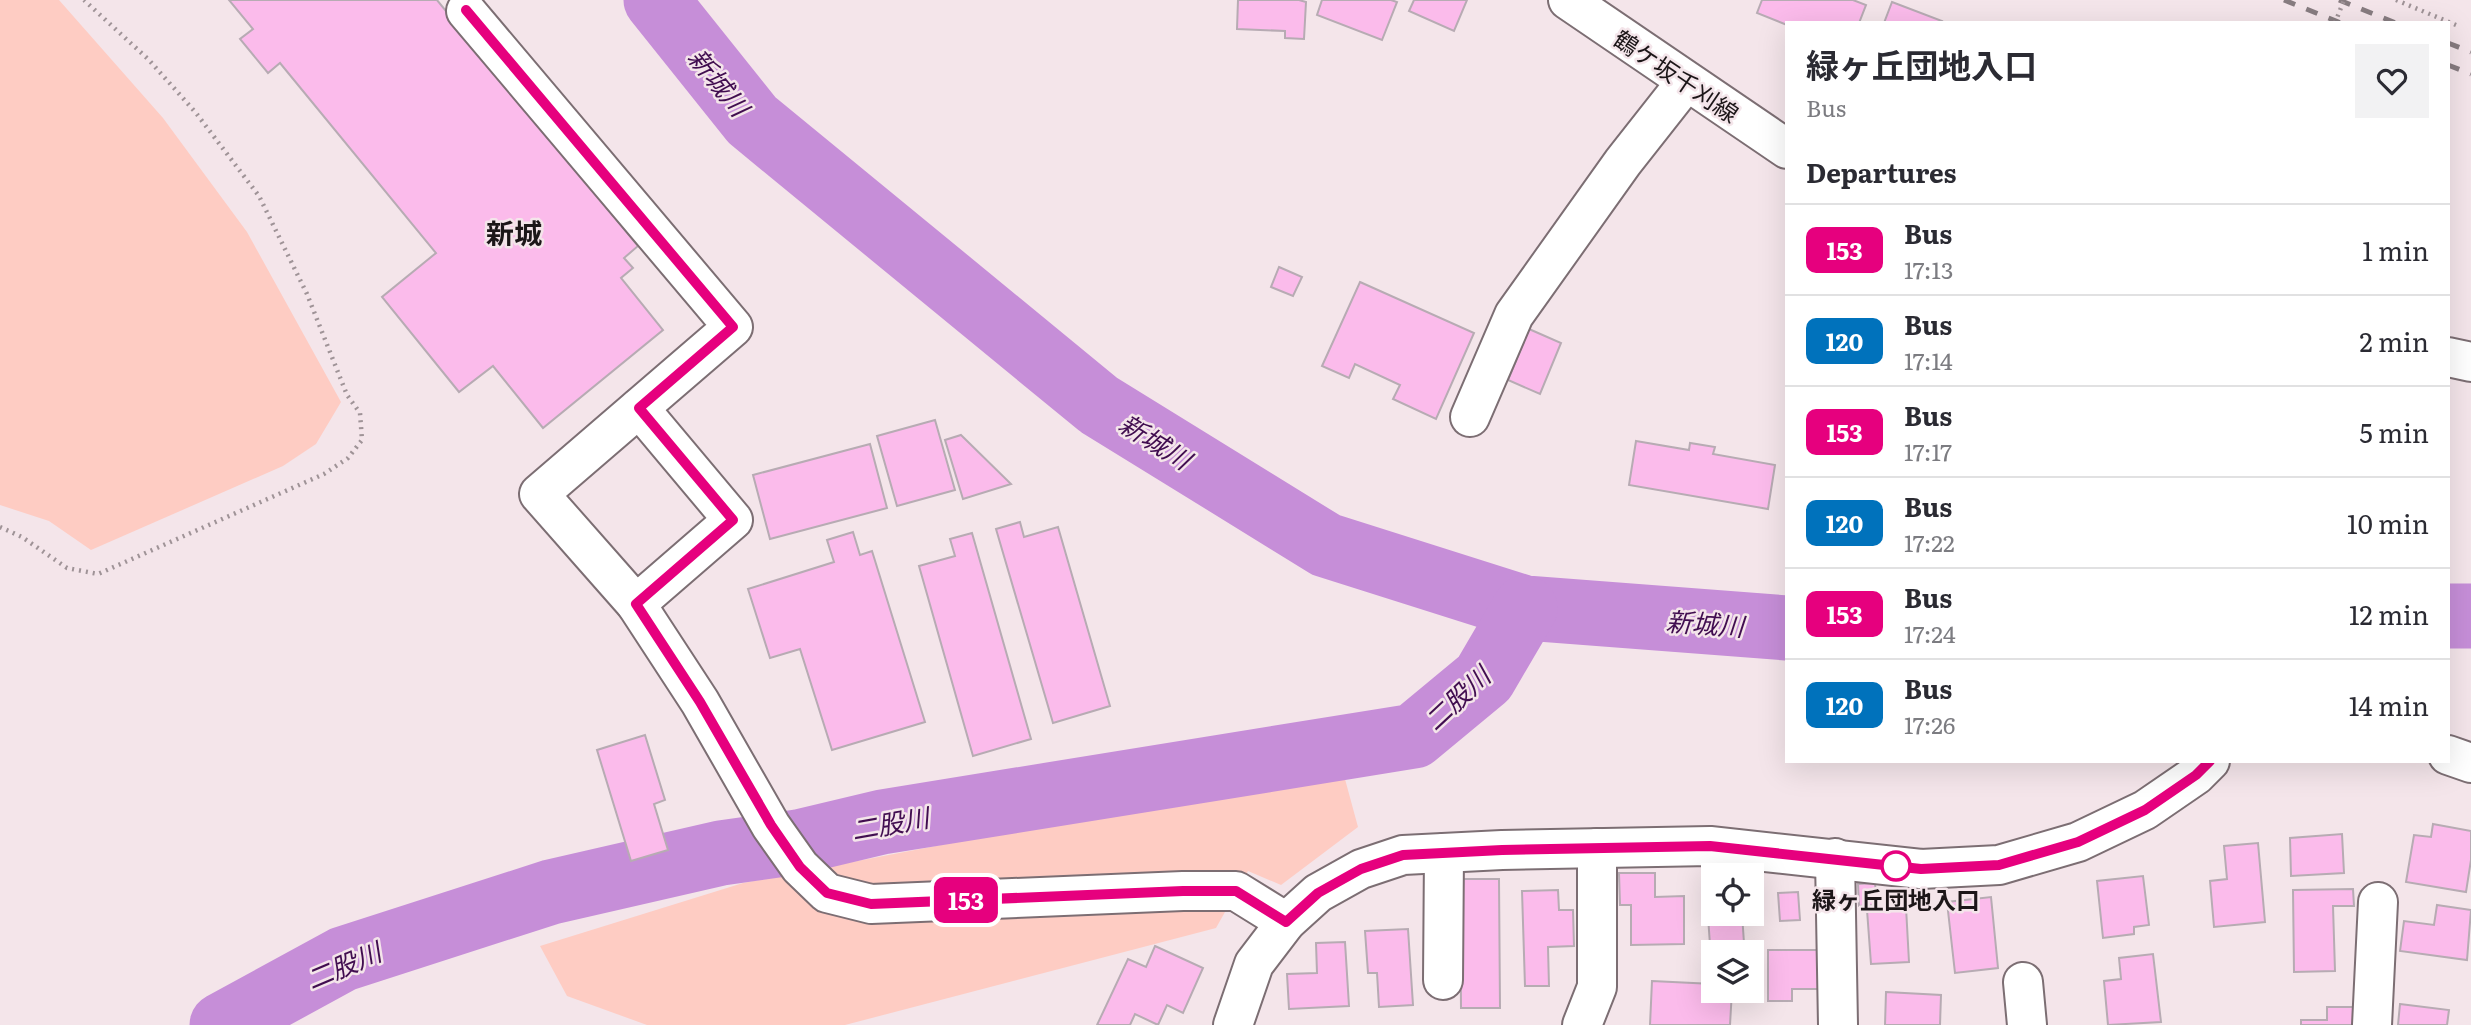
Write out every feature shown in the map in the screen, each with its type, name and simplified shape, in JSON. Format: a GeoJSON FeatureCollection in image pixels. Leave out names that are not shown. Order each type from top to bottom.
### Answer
{"type":"FeatureCollection","features":[{"type":"Feature","properties":{"kind":"street","name":"鶴ケ坂千刈線"},"geometry":{"type":"LineString","coordinates":[[1567,0],[1676,95],[1785,148]]}},
{"type":"Feature","properties":{"kind":"street"},"geometry":{"type":"LineString","coordinates":[[466,10],[733,327],[539,494],[636,604],[700,702],[771,825],[800,867],[827,893],[871,904],[1236,891],[1286,922]]}},
{"type":"Feature","properties":{"kind":"street"},"geometry":{"type":"LineString","coordinates":[[1470,416],[1514,314],[1623,162],[1676,95]]}},
{"type":"Feature","properties":{"kind":"street"},"geometry":{"type":"LineString","coordinates":[[2450,357],[2471,362]]}},
{"type":"Feature","properties":{"kind":"street"},"geometry":{"type":"LineString","coordinates":[[636,604],[733,520],[639,408]]}},
{"type":"Feature","properties":{"kind":"street"},"geometry":{"type":"LineString","coordinates":[[2450,756],[2471,763]]}},
{"type":"Feature","properties":{"kind":"street"},"geometry":{"type":"LineString","coordinates":[[1233,1025],[1254,964],[1286,922],[1318,893],[1361,869],[1403,855],[1710,846],[1921,869],[1999,865],[2078,842],[2145,810],[2196,775],[2208,763]]}},
{"type":"Feature","properties":{"kind":"street"},"geometry":{"type":"LineString","coordinates":[[1582,1025],[1597,986],[1597,848]]}},
{"type":"Feature","properties":{"kind":"street"},"geometry":{"type":"LineString","coordinates":[[1443,980],[1444,853]]}},
{"type":"Feature","properties":{"kind":"street"},"geometry":{"type":"LineString","coordinates":[[1835,858],[1838,1025]]}},
{"type":"Feature","properties":{"kind":"street"},"geometry":{"type":"LineString","coordinates":[[2372,1025],[2378,902]]}},
{"type":"Feature","properties":{"kind":"street"},"geometry":{"type":"LineString","coordinates":[[2023,982],[2027,1025]]}},
{"type":"Feature","properties":{"kind":"path"},"geometry":{"type":"LineString","coordinates":[[0,527],[22,537],[67,568],[98,574],[324,474],[348,458],[362,440],[360,413],[347,394],[307,294],[259,196],[196,113],[165,78],[84,0]]}},
{"type":"Feature","properties":{"kind":"path"},"geometry":{"type":"LineString","coordinates":[[2336,21],[2344,0]]}},
{"type":"Feature","properties":{"kind":"path"},"geometry":{"type":"LineString","coordinates":[[2396,0],[2446,21]]}},
{"type":"Feature","properties":{"kind":"path"},"geometry":{"type":"LineString","coordinates":[[2450,22],[2456,25]]}},
{"type":"Feature","properties":{"kind":"shaded area"},"geometry":{"type":"Polygon","coordinates":[[[0,0],[59,0],[163,118],[247,232],[341,402],[316,444],[283,466],[91,550],[49,521],[0,505],[0,0]]]}},
{"type":"Feature","properties":{"kind":"shaded area"},"geometry":{"type":"Polygon","coordinates":[[[1342,768],[1358,827],[1281,885],[1248,871],[1216,928],[845,1025],[647,1025],[567,996],[540,946],[743,883],[1342,768]]]}},
{"type":"Feature","properties":{"kind":"building"},"geometry":{"type":"Polygon","coordinates":[[[229,0],[437,0],[638,246],[624,258],[633,268],[621,278],[663,330],[543,428],[493,366],[459,392],[382,297],[436,253],[280,63],[268,73],[240,39],[253,29],[229,0]]]}},
{"type":"Feature","properties":{"kind":"building"},"geometry":{"type":"Polygon","coordinates":[[[1238,0],[1306,2],[1304,39],[1285,38],[1285,31],[1237,29],[1238,0]]]}},
{"type":"Feature","properties":{"kind":"building"},"geometry":{"type":"Polygon","coordinates":[[[1322,0],[1397,2],[1382,40],[1317,15],[1322,0]]]}},
{"type":"Feature","properties":{"kind":"building"},"geometry":{"type":"Polygon","coordinates":[[[1414,0],[1467,0],[1454,31],[1409,11],[1414,0]]]}},
{"type":"Feature","properties":{"kind":"building"},"geometry":{"type":"Polygon","coordinates":[[[1762,0],[1853,0],[1866,5],[1860,21],[1785,21],[1785,24],[1757,13],[1762,0]]]}},
{"type":"Feature","properties":{"kind":"building"},"geometry":{"type":"Polygon","coordinates":[[[1892,2],[1942,21],[1885,21],[1892,2]]]}},
{"type":"Feature","properties":{"kind":"building"},"geometry":{"type":"Polygon","coordinates":[[[1279,267],[1302,277],[1293,296],[1271,287],[1279,267]]]}},
{"type":"Feature","properties":{"kind":"building"},"geometry":{"type":"Polygon","coordinates":[[[1360,282],[1474,333],[1436,419],[1393,399],[1400,385],[1355,364],[1349,378],[1322,366],[1360,282]]]}},
{"type":"Feature","properties":{"kind":"building"},"geometry":{"type":"Polygon","coordinates":[[[1529,329],[1561,343],[1540,394],[1508,380],[1529,329]]]}},
{"type":"Feature","properties":{"kind":"building"},"geometry":{"type":"Polygon","coordinates":[[[935,420],[955,490],[897,506],[877,436],[935,420]]]}},
{"type":"Feature","properties":{"kind":"building"},"geometry":{"type":"Polygon","coordinates":[[[961,435],[1011,484],[963,499],[945,440],[961,435]]]}},
{"type":"Feature","properties":{"kind":"building"},"geometry":{"type":"Polygon","coordinates":[[[1636,441],[1689,450],[1690,443],[1715,447],[1713,454],[1775,465],[1768,509],[1629,485],[1636,441]]]}},
{"type":"Feature","properties":{"kind":"building"},"geometry":{"type":"Polygon","coordinates":[[[870,444],[887,508],[770,539],[753,475],[870,444]]]}},
{"type":"Feature","properties":{"kind":"building"},"geometry":{"type":"Polygon","coordinates":[[[1020,522],[1024,537],[1058,527],[1110,706],[1053,723],[996,529],[1020,522]]]}},
{"type":"Feature","properties":{"kind":"building"},"geometry":{"type":"Polygon","coordinates":[[[853,532],[860,555],[872,551],[925,722],[832,750],[800,649],[770,658],[748,589],[834,562],[827,540],[853,532]]]}},
{"type":"Feature","properties":{"kind":"building"},"geometry":{"type":"Polygon","coordinates":[[[972,533],[1031,739],[973,756],[919,566],[955,556],[950,539],[972,533]]]}},
{"type":"Feature","properties":{"kind":"building"},"geometry":{"type":"Polygon","coordinates":[[[645,735],[665,800],[654,804],[668,850],[631,861],[597,750],[645,735]]]}},
{"type":"Feature","properties":{"kind":"building"},"geometry":{"type":"Polygon","coordinates":[[[2433,824],[2471,831],[2471,860],[2466,892],[2406,882],[2414,835],[2431,837],[2433,824]]]}},
{"type":"Feature","properties":{"kind":"building"},"geometry":{"type":"Polygon","coordinates":[[[2342,834],[2344,873],[2291,876],[2290,838],[2342,834]]]}},
{"type":"Feature","properties":{"kind":"building"},"geometry":{"type":"Polygon","coordinates":[[[2258,843],[2265,922],[2214,927],[2210,881],[2227,879],[2224,846],[2258,843]]]}},
{"type":"Feature","properties":{"kind":"building"},"geometry":{"type":"Polygon","coordinates":[[[1619,873],[1655,873],[1655,897],[1684,896],[1684,944],[1631,945],[1631,905],[1620,905],[1619,873]]]}},
{"type":"Feature","properties":{"kind":"building"},"geometry":{"type":"Polygon","coordinates":[[[2143,876],[2149,925],[2134,927],[2134,934],[2103,938],[2097,881],[2143,876]]]}},
{"type":"Feature","properties":{"kind":"building"},"geometry":{"type":"Polygon","coordinates":[[[1460,879],[1499,879],[1500,1008],[1461,1008],[1460,879]]]}},
{"type":"Feature","properties":{"kind":"building"},"geometry":{"type":"Polygon","coordinates":[[[1875,883],[1877,905],[1859,906],[1858,884],[1875,883]]]}},
{"type":"Feature","properties":{"kind":"building"},"geometry":{"type":"Polygon","coordinates":[[[2353,889],[2354,906],[2333,906],[2335,971],[2294,972],[2293,890],[2353,889]]]}},
{"type":"Feature","properties":{"kind":"building"},"geometry":{"type":"Polygon","coordinates":[[[1558,890],[1559,910],[1573,910],[1574,946],[1548,947],[1549,986],[1525,986],[1522,891],[1558,890]]]}},
{"type":"Feature","properties":{"kind":"building"},"geometry":{"type":"Polygon","coordinates":[[[1798,892],[1800,920],[1780,921],[1778,893],[1798,892]]]}},
{"type":"Feature","properties":{"kind":"building"},"geometry":{"type":"Polygon","coordinates":[[[1991,897],[1998,968],[1955,973],[1947,902],[1991,897]]]}},
{"type":"Feature","properties":{"kind":"building"},"geometry":{"type":"Polygon","coordinates":[[[2437,905],[2471,910],[2467,960],[2400,951],[2404,921],[2434,925],[2437,905]]]}},
{"type":"Feature","properties":{"kind":"building"},"geometry":{"type":"Polygon","coordinates":[[[1906,907],[1909,962],[1871,964],[1867,910],[1906,907]]]}},
{"type":"Feature","properties":{"kind":"building"},"geometry":{"type":"Polygon","coordinates":[[[1709,926],[1743,926],[1744,940],[1710,940],[1709,926]]]}},
{"type":"Feature","properties":{"kind":"building"},"geometry":{"type":"Polygon","coordinates":[[[1408,929],[1413,1005],[1379,1007],[1377,973],[1368,973],[1365,931],[1408,929]]]}},
{"type":"Feature","properties":{"kind":"building"},"geometry":{"type":"Polygon","coordinates":[[[1345,942],[1349,1006],[1289,1009],[1287,974],[1317,973],[1316,943],[1345,942]]]}},
{"type":"Feature","properties":{"kind":"building"},"geometry":{"type":"Polygon","coordinates":[[[1155,946],[1203,968],[1183,1013],[1167,1005],[1158,1025],[1135,1014],[1130,1025],[1097,1025],[1128,959],[1146,967],[1155,946]]]}},
{"type":"Feature","properties":{"kind":"building"},"geometry":{"type":"Polygon","coordinates":[[[1768,950],[1820,950],[1821,989],[1792,989],[1792,1001],[1768,1001],[1768,950]]]}},
{"type":"Feature","properties":{"kind":"building"},"geometry":{"type":"Polygon","coordinates":[[[2153,954],[2161,1022],[2108,1025],[2104,981],[2121,979],[2119,958],[2153,954]]]}},
{"type":"Feature","properties":{"kind":"building"},"geometry":{"type":"Polygon","coordinates":[[[1652,981],[1701,983],[1701,1003],[1731,1003],[1730,1025],[1650,1025],[1652,981]]]}},
{"type":"Feature","properties":{"kind":"building"},"geometry":{"type":"Polygon","coordinates":[[[1886,992],[1941,995],[1940,1025],[1885,1025],[1886,992]]]}},
{"type":"Feature","properties":{"kind":"building"},"geometry":{"type":"Polygon","coordinates":[[[2400,1004],[2449,1010],[2447,1025],[2398,1025],[2400,1004]]]}},
{"type":"Feature","properties":{"kind":"building"},"geometry":{"type":"Polygon","coordinates":[[[2327,1007],[2357,1007],[2357,1025],[2301,1025],[2301,1020],[2327,1020],[2327,1007]]]}},
{"type":"Feature","properties":{"kind":"waterway","name":"新城川"},"geometry":{"type":"LineString","coordinates":[[656,0],[752,120],[1099,405],[1326,545],[1525,608],[1785,628]]}},
{"type":"Feature","properties":{"kind":"waterway","name":"二股川"},"geometry":{"type":"LineString","coordinates":[[222,1025],[343,959],[551,892],[721,853],[798,842],[882,822],[1414,736],[1484,678],[1525,608]]}},
{"type":"Feature","properties":{"kind":"waterway","name":"新城川"},"geometry":{"type":"LineString","coordinates":[[2450,616],[2471,616]]}},
{"type":"Feature","properties":{"kind":"railway"},"geometry":{"type":"LineString","coordinates":[[2284,0],[2336,21]]}},
{"type":"Feature","properties":{"kind":"railway"},"geometry":{"type":"LineString","coordinates":[[2339,0],[2391,21]]}},
{"type":"Feature","properties":{"kind":"railway"},"geometry":{"type":"LineString","coordinates":[[2450,44],[2471,52]]}},
{"type":"Feature","properties":{"kind":"railway"},"geometry":{"type":"LineString","coordinates":[[2450,66],[2471,74]]}},
{"type":"Feature","properties":{"kind":"bus line","name":"153"},"geometry":{"type":"LineString","coordinates":[[466,10],[733,327],[639,408],[733,520],[636,604],[700,702],[771,825],[800,867],[827,893],[871,904],[1236,891],[1286,922],[1318,893],[1361,869],[1403,855],[1710,846],[1921,869],[1999,865],[2078,842],[2145,810],[2196,775],[2208,763]]}},
{"type":"Feature","properties":{"kind":"place","name":"緑ヶ丘団地入口"},"geometry":{"type":"Point","coordinates":[1896,866]}},
{"type":"Feature","properties":{"kind":"district","name":"新城"},"geometry":{"type":"Point","coordinates":[514,232]}}]}
